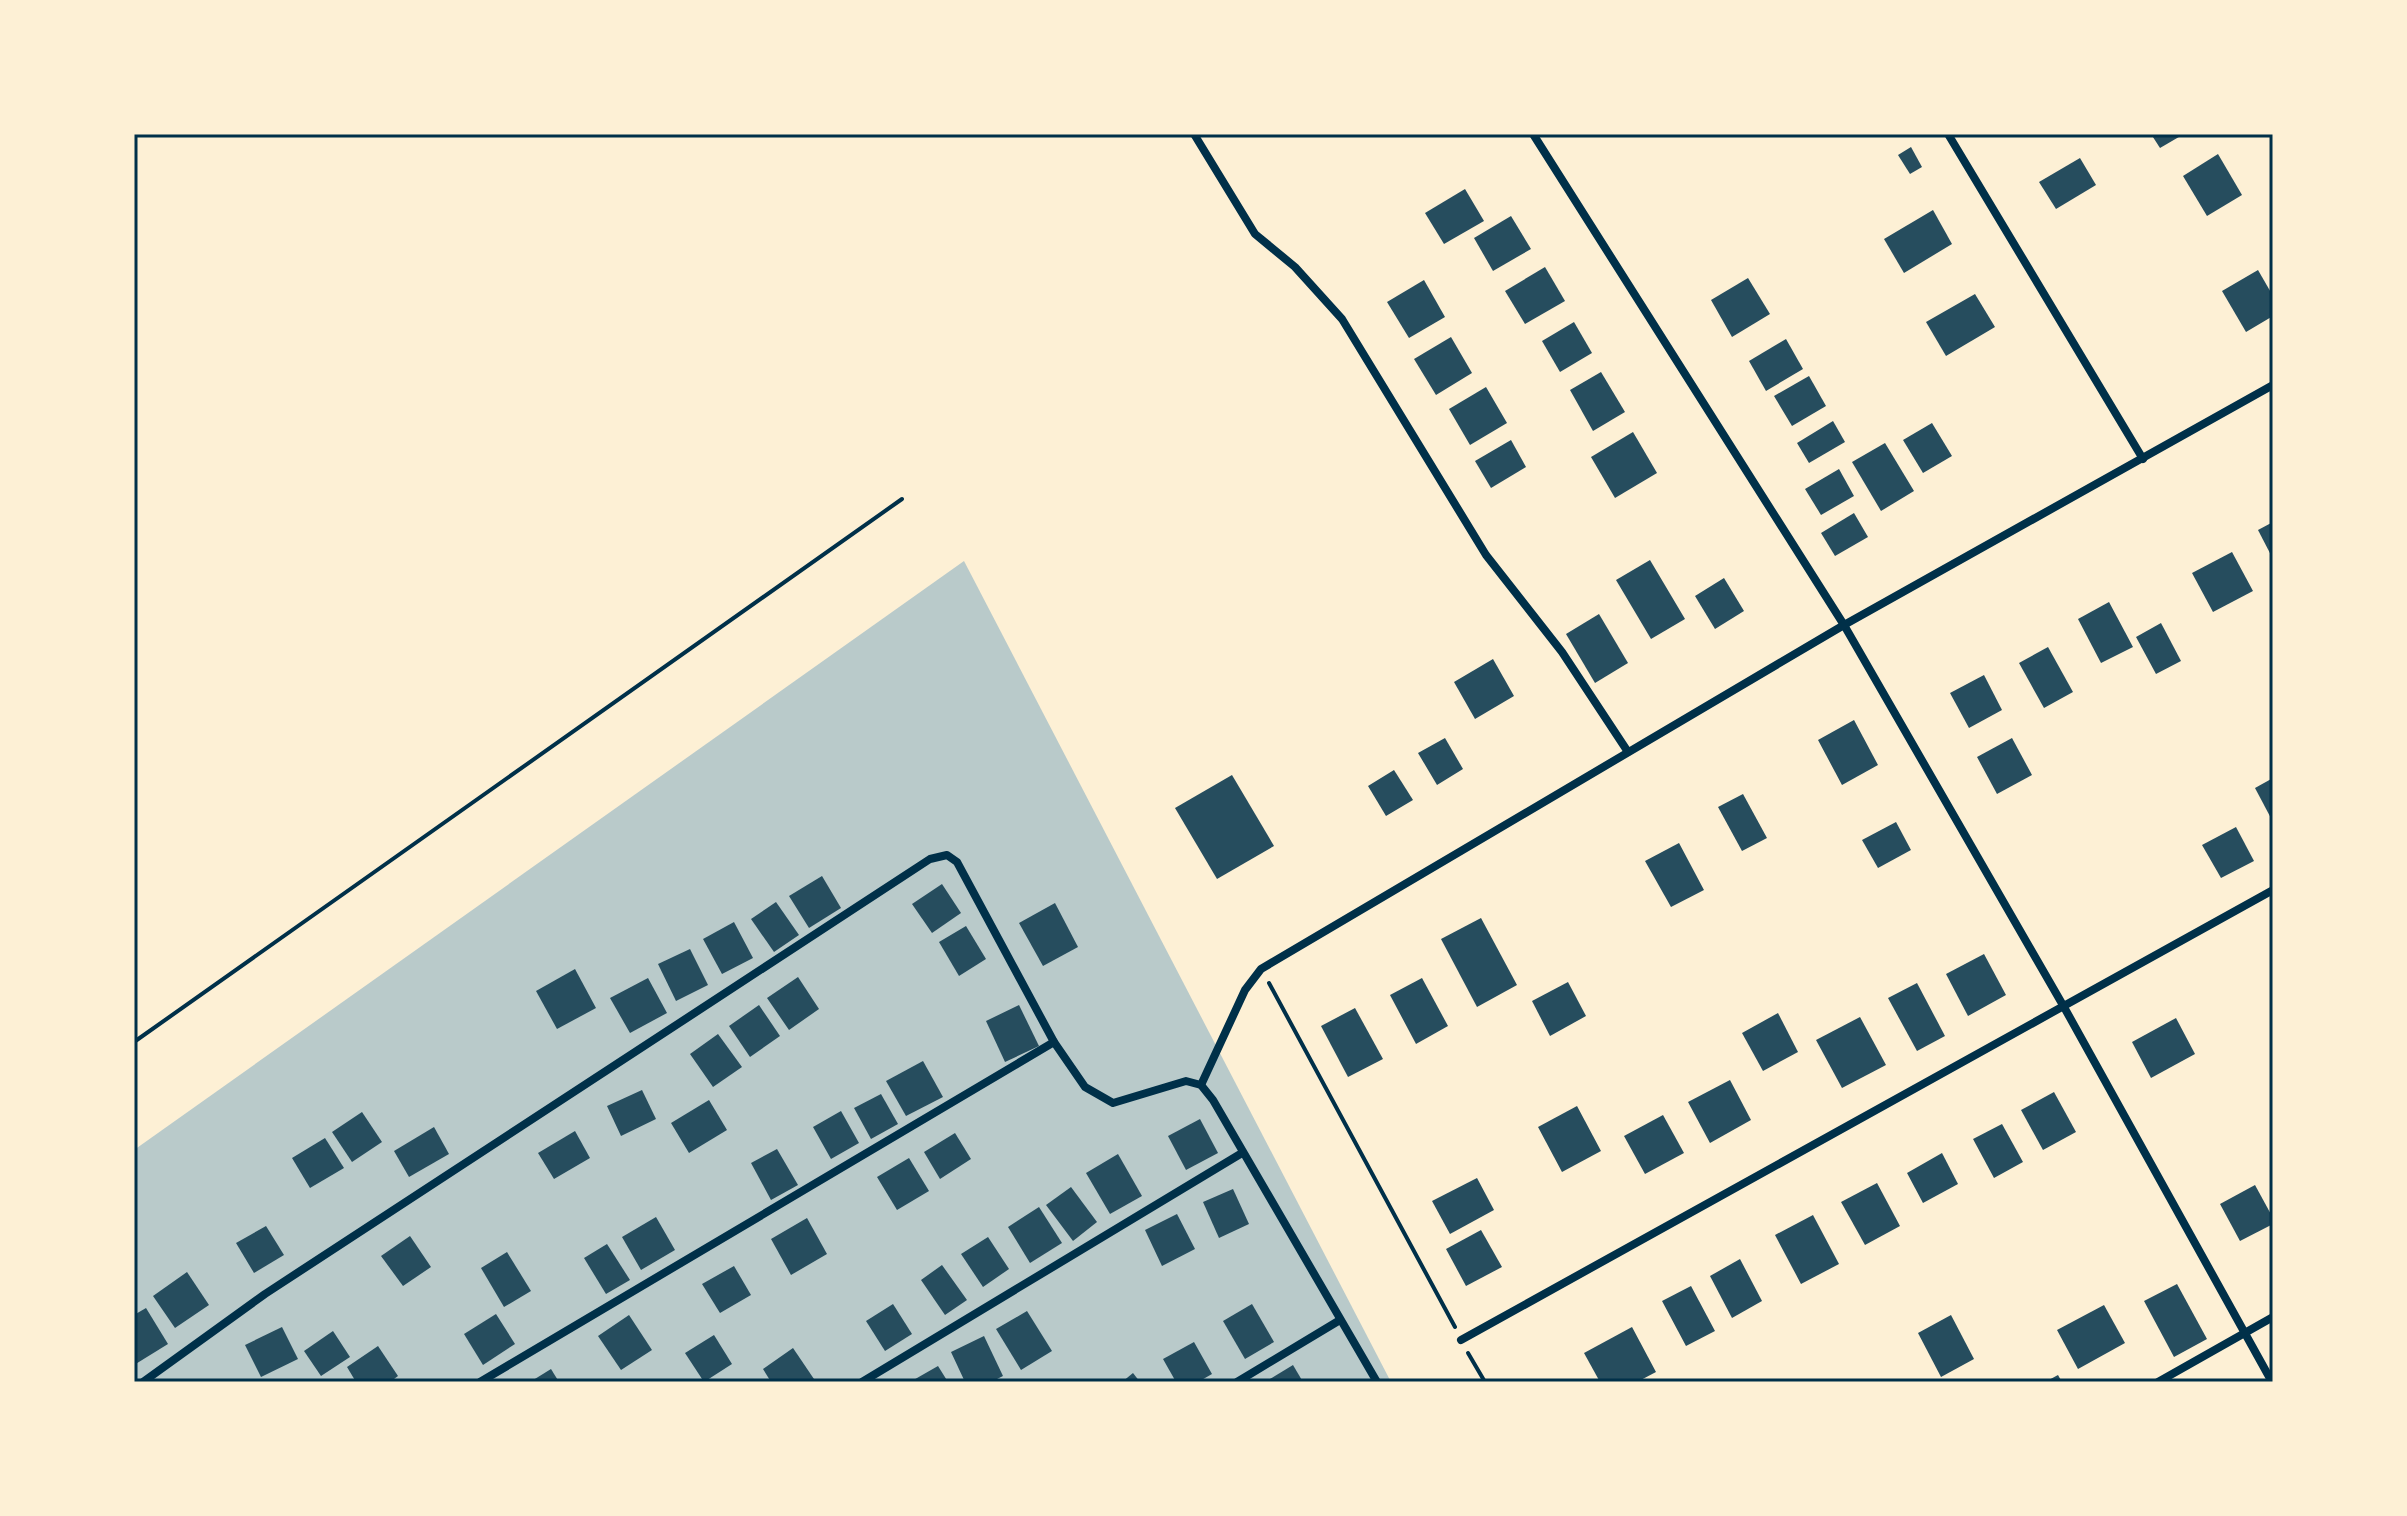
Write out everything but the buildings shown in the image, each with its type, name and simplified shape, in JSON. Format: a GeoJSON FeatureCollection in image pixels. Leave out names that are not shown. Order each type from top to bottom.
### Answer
{"type":"FeatureCollection","features":[{"type":"Feature","properties":{"kind":"street"},"geometry":{"type":"LineString","coordinates":[[1194,134],[1255,234],[1295,267],[1342,319],[1486,555],[1562,652],[1628,752]]}},
{"type":"Feature","properties":{"kind":"street"},"geometry":{"type":"LineString","coordinates":[[1533,134],[1844,625],[2064,1007],[2272,1382]]}},
{"type":"Feature","properties":{"kind":"street"},"geometry":{"type":"LineString","coordinates":[[1948,134],[2143,459]]}},
{"type":"Feature","properties":{"kind":"street"},"geometry":{"type":"LineString","coordinates":[[1201,1085],[1245,990],[1261,969],[1844,625],[2273,385]]}},
{"type":"Feature","properties":{"kind":"street"},"geometry":{"type":"LineString","coordinates":[[143,1382],[265,1294],[930,859],[947,855],[957,862],[1054,1042],[1085,1087],[1113,1103],[1186,1081],[1201,1085],[1213,1100],[1377,1382]]}},
{"type":"Feature","properties":{"kind":"street"},"geometry":{"type":"LineString","coordinates":[[1461,1340],[2273,890]]}},
{"type":"Feature","properties":{"kind":"street"},"geometry":{"type":"LineString","coordinates":[[480,1382],[1054,1042]]}},
{"type":"Feature","properties":{"kind":"street"},"geometry":{"type":"LineString","coordinates":[[862,1382],[1242,1153]]}},
{"type":"Feature","properties":{"kind":"street"},"geometry":{"type":"LineString","coordinates":[[2158,1382],[2273,1317]]}},
{"type":"Feature","properties":{"kind":"street"},"geometry":{"type":"LineString","coordinates":[[1237,1382],[1340,1320]]}},
{"type":"Feature","properties":{"kind":"path"},"geometry":{"type":"LineString","coordinates":[[134,1042],[902,499]]}},
{"type":"Feature","properties":{"kind":"path"},"geometry":{"type":"LineString","coordinates":[[1261,969],[1485,1382]]}},
{"type":"Feature","properties":{"kind":"shaded area"},"geometry":{"type":"Polygon","coordinates":[[[964,561],[1391,1382],[134,1382],[134,1150],[964,561]]]}}]}
